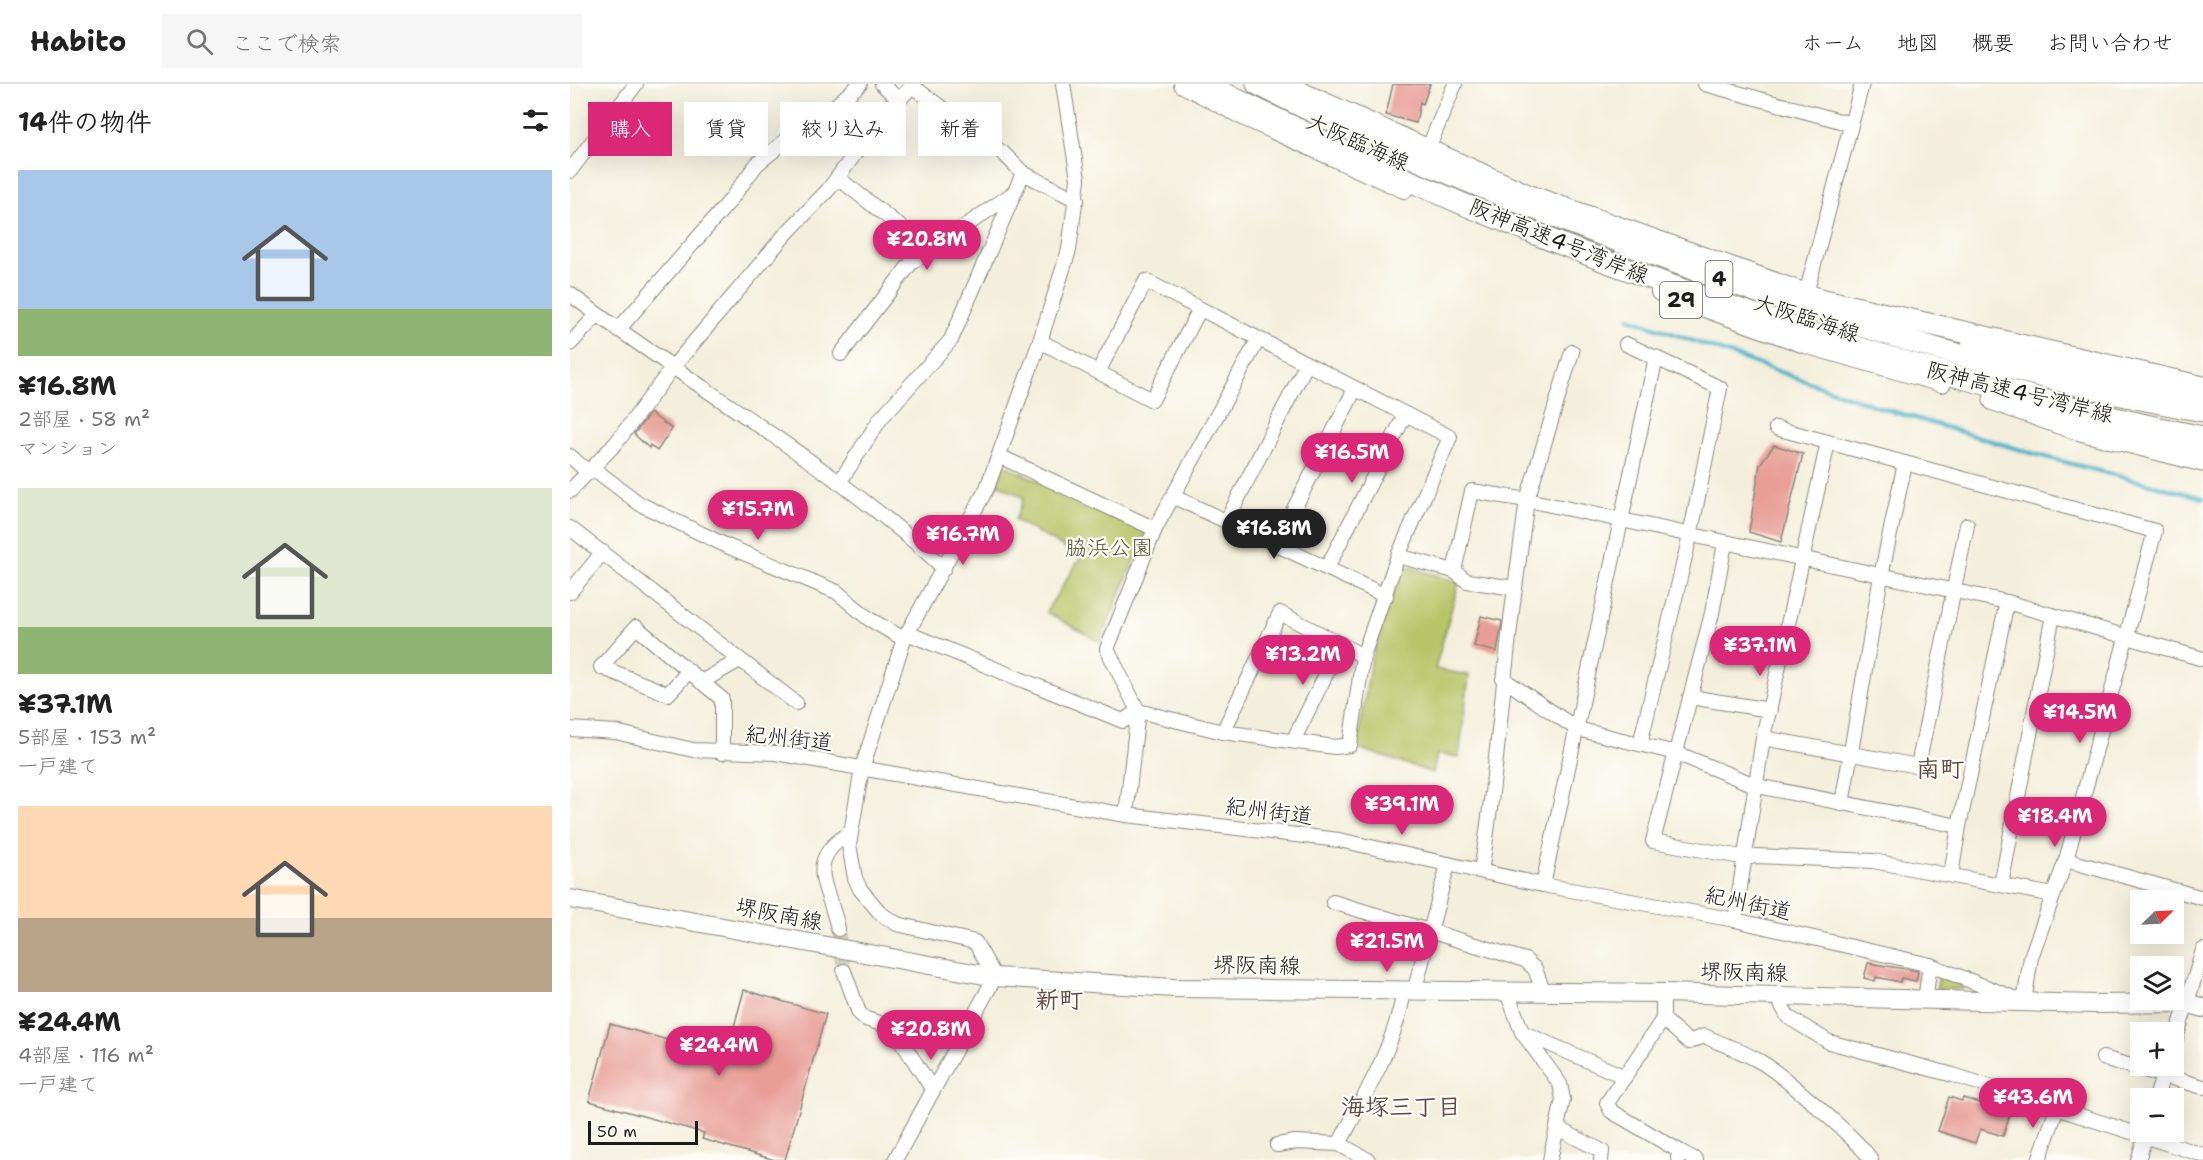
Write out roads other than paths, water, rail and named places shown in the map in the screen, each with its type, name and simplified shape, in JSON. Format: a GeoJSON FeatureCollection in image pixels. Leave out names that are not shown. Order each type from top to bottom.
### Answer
{"type":"FeatureCollection","features":[{"type":"Feature","properties":{"kind":"highway","name":"阪神高速4号湾岸線"},"geometry":{"type":"LineString","coordinates":[[1206,84],[1383,169],[1523,229],[1797,330],[2055,403],[2203,436]]}},
{"type":"Feature","properties":{"kind":"highway","name":"阪神高速4号湾岸線"},"geometry":{"type":"LineString","coordinates":[[1257,84],[1392,148],[1535,210],[1800,307],[1919,343],[2057,379],[2203,411]]}},
{"type":"Feature","properties":{"kind":"highway"},"geometry":{"type":"LineString","coordinates":[[1813,296],[2203,387]]}},
{"type":"Feature","properties":{"kind":"highway"},"geometry":{"type":"LineString","coordinates":[[1964,389],[2073,428],[2203,462]]}},
{"type":"Feature","properties":{"kind":"main road","name":"大阪臨海線"},"geometry":{"type":"LineString","coordinates":[[1183,84],[1245,117],[1359,170],[1576,261],[1804,344],[2115,431],[2203,448]]}},
{"type":"Feature","properties":{"kind":"main road","name":"大阪臨海線"},"geometry":{"type":"LineString","coordinates":[[1285,84],[1529,194],[1813,296],[1934,334],[2203,402]]}},
{"type":"Feature","properties":{"kind":"main road","name":"堺阪南線"},"geometry":{"type":"LineString","coordinates":[[570,899],[995,976],[1174,988],[1663,993],[2195,1006]]}},
{"type":"Feature","properties":{"kind":"street"},"geometry":{"type":"LineString","coordinates":[[570,171],[636,84]]}},
{"type":"Feature","properties":{"kind":"street"},"geometry":{"type":"LineString","coordinates":[[618,330],[728,203],[757,164],[789,138],[819,120],[860,84]]}},
{"type":"Feature","properties":{"kind":"street"},"geometry":{"type":"LineString","coordinates":[[882,84],[899,100]]}},
{"type":"Feature","properties":{"kind":"street"},"geometry":{"type":"LineString","coordinates":[[895,1160],[995,976],[975,942],[897,924],[871,904],[855,878],[849,845],[850,832],[862,768],[906,636],[987,488],[1040,341],[1069,250],[1078,179],[1063,84]]}},
{"type":"Feature","properties":{"kind":"street"},"geometry":{"type":"LineString","coordinates":[[1428,149],[1455,84]]}},
{"type":"Feature","properties":{"kind":"street"},"geometry":{"type":"LineString","coordinates":[[1705,84],[1851,124]]}},
{"type":"Feature","properties":{"kind":"street"},"geometry":{"type":"LineString","coordinates":[[1813,296],[1862,84]]}},
{"type":"Feature","properties":{"kind":"street"},"geometry":{"type":"LineString","coordinates":[[570,491],[592,471],[635,420],[672,366],[838,178],[876,125],[912,86],[1004,154],[1023,173],[1077,200]]}},
{"type":"Feature","properties":{"kind":"street"},"geometry":{"type":"LineString","coordinates":[[839,483],[881,417],[951,340],[1023,173]]}},
{"type":"Feature","properties":{"kind":"street"},"geometry":{"type":"LineString","coordinates":[[838,178],[930,250]]}},
{"type":"Feature","properties":{"kind":"street"},"geometry":{"type":"LineString","coordinates":[[841,354],[911,263],[1016,191]]}},
{"type":"Feature","properties":{"kind":"street"},"geometry":{"type":"LineString","coordinates":[[570,456],[640,504],[727,546],[837,592],[869,619],[906,636],[1123,721],[1138,711],[1223,732],[1335,747],[1350,745],[1363,656],[1386,596],[1398,556],[1450,437],[1146,281],[1098,372]]}},
{"type":"Feature","properties":{"kind":"street"},"geometry":{"type":"LineString","coordinates":[[570,294],[905,531],[944,568]]}},
{"type":"Feature","properties":{"kind":"street"},"geometry":{"type":"LineString","coordinates":[[1040,341],[1152,400],[1200,309]]}},
{"type":"Feature","properties":{"kind":"street"},"geometry":{"type":"LineString","coordinates":[[570,344],[597,315]]}},
{"type":"Feature","properties":{"kind":"street"},"geometry":{"type":"LineString","coordinates":[[1125,815],[1138,711],[1107,649],[1155,529],[1258,340]]}},
{"type":"Feature","properties":{"kind":"street"},"geometry":{"type":"LineString","coordinates":[[1626,344],[1720,388],[1690,536],[1640,744]]}},
{"type":"Feature","properties":{"kind":"street"},"geometry":{"type":"LineString","coordinates":[[1481,871],[1489,822],[1503,679],[1527,500],[1572,352]]}},
{"type":"Feature","properties":{"kind":"street"},"geometry":{"type":"LineString","coordinates":[[1544,885],[1656,357]]}},
{"type":"Feature","properties":{"kind":"street"},"geometry":{"type":"LineString","coordinates":[[1227,520],[1306,365]]}},
{"type":"Feature","properties":{"kind":"street"},"geometry":{"type":"LineString","coordinates":[[1276,544],[1355,389]]}},
{"type":"Feature","properties":{"kind":"street"},"geometry":{"type":"LineString","coordinates":[[1327,568],[1405,415]]}},
{"type":"Feature","properties":{"kind":"street"},"geometry":{"type":"LineString","coordinates":[[1776,428],[2155,531],[2066,860],[2031,957],[2024,1002]]}},
{"type":"Feature","properties":{"kind":"street"},"geometry":{"type":"LineString","coordinates":[[1735,921],[1747,858],[1763,738],[1828,442]]}},
{"type":"Feature","properties":{"kind":"street"},"geometry":{"type":"LineString","coordinates":[[999,456],[1155,529]]}},
{"type":"Feature","properties":{"kind":"street"},"geometry":{"type":"LineString","coordinates":[[1842,804],[1881,576],[1905,463]]}},
{"type":"Feature","properties":{"kind":"street"},"geometry":{"type":"LineString","coordinates":[[1454,572],[1472,491],[1621,519],[1690,536],[2007,602],[2203,659]]}},
{"type":"Feature","properties":{"kind":"street"},"geometry":{"type":"LineString","coordinates":[[1174,497],[1386,596]]}},
{"type":"Feature","properties":{"kind":"street"},"geometry":{"type":"LineString","coordinates":[[1763,738],[1918,766],[1967,525]]}},
{"type":"Feature","properties":{"kind":"street"},"geometry":{"type":"LineString","coordinates":[[570,528],[738,661],[796,703]]}},
{"type":"Feature","properties":{"kind":"street"},"geometry":{"type":"LineString","coordinates":[[1725,543],[1712,614],[1653,841],[1747,858],[1755,856],[1873,861],[2053,895]]}},
{"type":"Feature","properties":{"kind":"street"},"geometry":{"type":"LineString","coordinates":[[570,592],[603,552]]}},
{"type":"Feature","properties":{"kind":"street"},"geometry":{"type":"LineString","coordinates":[[1398,556],[1454,572],[1467,581],[1515,588]]}},
{"type":"Feature","properties":{"kind":"street"},"geometry":{"type":"LineString","coordinates":[[1950,875],[2007,602]]}},
{"type":"Feature","properties":{"kind":"street"},"geometry":{"type":"LineString","coordinates":[[1223,732],[1280,613],[1363,656]]}},
{"type":"Feature","properties":{"kind":"street"},"geometry":{"type":"LineString","coordinates":[[2001,885],[2054,615]]}},
{"type":"Feature","properties":{"kind":"street"},"geometry":{"type":"LineString","coordinates":[[689,671],[668,694],[601,667],[636,627],[689,671],[701,682],[722,699],[722,753]]}},
{"type":"Feature","properties":{"kind":"street"},"geometry":{"type":"LineString","coordinates":[[1293,741],[1341,644]]}},
{"type":"Feature","properties":{"kind":"street"},"geometry":{"type":"LineString","coordinates":[[701,682],[738,661]]}},
{"type":"Feature","properties":{"kind":"street"},"geometry":{"type":"LineString","coordinates":[[1503,679],[1577,729],[1676,753],[1757,786],[1959,826]]}},
{"type":"Feature","properties":{"kind":"street"},"geometry":{"type":"LineString","coordinates":[[1690,697],[1770,710]]}},
{"type":"Feature","properties":{"kind":"street","name":"紀州街道"},"geometry":{"type":"LineString","coordinates":[[570,729],[615,732],[693,750],[722,753],[776,753],[1125,815],[1339,840],[1544,885],[1735,921],[1930,965],[2024,1002]]}},
{"type":"Feature","properties":{"kind":"street"},"geometry":{"type":"LineString","coordinates":[[838,929],[821,872],[825,855],[833,843],[850,832]]}},
{"type":"Feature","properties":{"kind":"street"},"geometry":{"type":"LineString","coordinates":[[2066,860],[2203,898]]}},
{"type":"Feature","properties":{"kind":"street"},"geometry":{"type":"LineString","coordinates":[[1339,1144],[1379,1068],[1399,1020],[1430,931],[1448,864]]}},
{"type":"Feature","properties":{"kind":"street"},"geometry":{"type":"LineString","coordinates":[[1333,902],[1525,960],[1535,969],[1544,993]]}},
{"type":"Feature","properties":{"kind":"street"},"geometry":{"type":"LineString","coordinates":[[2184,1026],[2195,1006],[2203,950]]}},
{"type":"Feature","properties":{"kind":"street"},"geometry":{"type":"LineString","coordinates":[[1925,1000],[1930,965]]}},
{"type":"Feature","properties":{"kind":"street"},"geometry":{"type":"LineString","coordinates":[[844,971],[859,1013],[866,1019],[882,1024],[896,1033],[933,1090]]}},
{"type":"Feature","properties":{"kind":"street"},"geometry":{"type":"LineString","coordinates":[[1508,992],[1522,1032],[1560,1084],[1563,1099],[1550,1160]]}},
{"type":"Feature","properties":{"kind":"street"},"geometry":{"type":"LineString","coordinates":[[1663,993],[1663,1019],[1607,1103],[1611,1111],[1679,1156],[1696,1160]]}},
{"type":"Feature","properties":{"kind":"street"},"geometry":{"type":"LineString","coordinates":[[1777,997],[1788,1017],[1829,1042],[1953,1075],[2130,1129]]}},
{"type":"Feature","properties":{"kind":"street"},"geometry":{"type":"LineString","coordinates":[[1663,1019],[1689,1042],[1704,1036],[1761,1061],[1842,1130],[1871,1160]]}},
{"type":"Feature","properties":{"kind":"street"},"geometry":{"type":"LineString","coordinates":[[1522,1032],[1625,1077]]}},
{"type":"Feature","properties":{"kind":"street"},"geometry":{"type":"LineString","coordinates":[[2103,1058],[2130,1063]]}},
{"type":"Feature","properties":{"kind":"street"},"geometry":{"type":"LineString","coordinates":[[2178,1076],[2203,1087]]}},
{"type":"Feature","properties":{"kind":"street"},"geometry":{"type":"LineString","coordinates":[[2039,1160],[2057,1108]]}},
{"type":"Feature","properties":{"kind":"street"},"geometry":{"type":"LineString","coordinates":[[1557,1128],[1602,1151],[1601,1160]]}},
{"type":"Feature","properties":{"kind":"street"},"geometry":{"type":"LineString","coordinates":[[1277,1145],[1296,1142],[1339,1144],[1368,1160]]}},
{"type":"Feature","properties":{"kind":"street"},"geometry":{"type":"LineString","coordinates":[[2138,1160],[2143,1142]]}},
{"type":"Feature","properties":{"kind":"street"},"geometry":{"type":"LineString","coordinates":[[2169,1142],[2203,1155]]}},
{"type":"Feature","properties":{"kind":"waterway"},"geometry":{"type":"LineString","coordinates":[[1629,318],[1878,407],[2038,455],[2203,498]]}},
{"type":"Feature","properties":{"kind":"tunnel"},"geometry":{"type":"LineString","coordinates":[[838,929],[844,971]]}},
{"type":"Feature","properties":{"kind":"district","name":"南町"},"geometry":{"type":"Point","coordinates":[1940,769]}},
{"type":"Feature","properties":{"kind":"district","name":"新町"},"geometry":{"type":"Point","coordinates":[1059,1000]}},
{"type":"Feature","properties":{"kind":"district","name":"海塚三丁目"},"geometry":{"type":"Point","coordinates":[1401,1107]}},
{"type":"Feature","properties":{"kind":"park label","name":"脇浜公園"},"geometry":{"type":"Point","coordinates":[1109,547]}}]}
